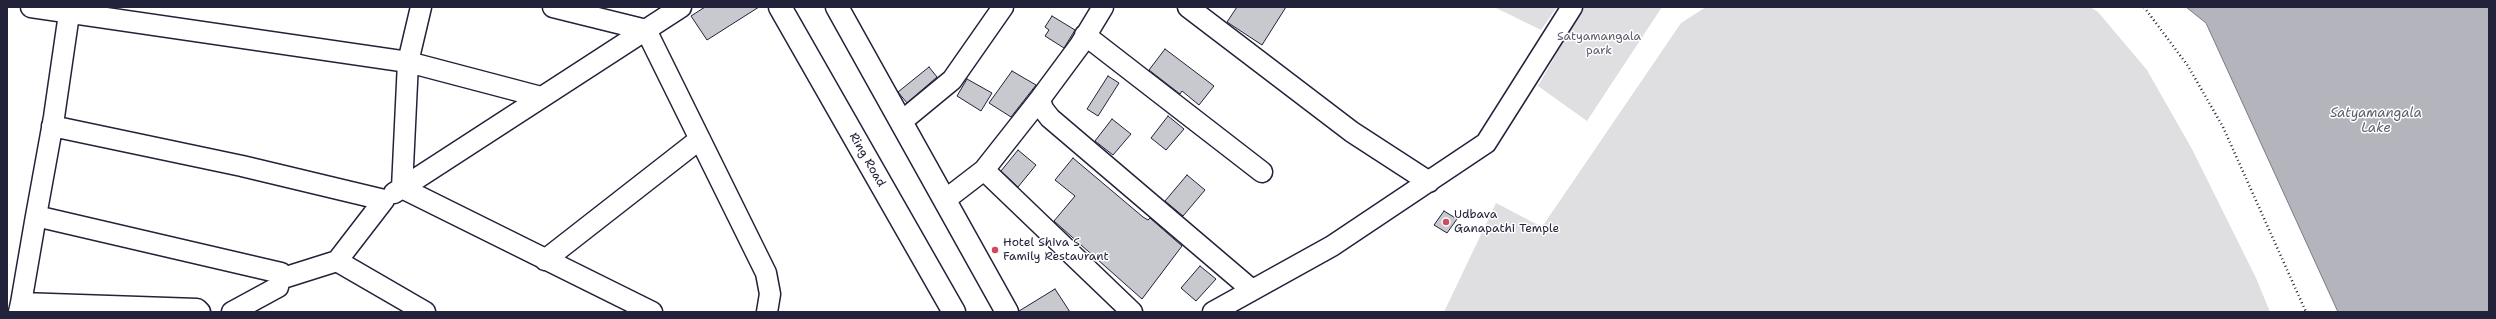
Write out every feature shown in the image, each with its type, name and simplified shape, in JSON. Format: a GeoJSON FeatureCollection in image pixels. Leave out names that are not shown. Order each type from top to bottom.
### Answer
{"type":"FeatureCollection","features":[{"type":"Feature","properties":{"kind":"main road","name":"Ring Road"},"geometry":{"type":"LineString","coordinates":[[780,7],[954,312]]}},
{"type":"Feature","properties":{"kind":"main road"},"geometry":{"type":"LineString","coordinates":[[837,7],[1007,312]]}},
{"type":"Feature","properties":{"kind":"street"},"geometry":{"type":"LineString","coordinates":[[31,7],[69,10],[408,62],[542,97]]}},
{"type":"Feature","properties":{"kind":"street"},"geometry":{"type":"LineString","coordinates":[[402,188],[408,62],[421,7]]}},
{"type":"Feature","properties":{"kind":"street"},"geometry":{"type":"LineString","coordinates":[[553,7],[646,30],[766,273],[770,294],[767,312]]}},
{"type":"Feature","properties":{"kind":"street"},"geometry":{"type":"LineString","coordinates":[[280,279],[337,261],[384,200],[681,7]]}},
{"type":"Feature","properties":{"kind":"street"},"geometry":{"type":"LineString","coordinates":[[901,122],[952,80],[1003,7]]}},
{"type":"Feature","properties":{"kind":"street"},"geometry":{"type":"LineString","coordinates":[[945,200],[984,170],[1040,99],[1103,7]]}},
{"type":"Feature","properties":{"kind":"street"},"geometry":{"type":"LineString","coordinates":[[1188,7],[1352,132],[1429,182]]}},
{"type":"Feature","properties":{"kind":"street"},"geometry":{"type":"LineString","coordinates":[[1213,312],[1332,246],[1486,143],[1572,7]]}},
{"type":"Feature","properties":{"kind":"street"},"geometry":{"type":"LineString","coordinates":[[69,10],[52,126],[20,307],[197,308],[200,312]]}},
{"type":"Feature","properties":{"kind":"street"},"geometry":{"type":"LineString","coordinates":[[1085,35],[1262,172]]}},
{"type":"Feature","properties":{"kind":"street"},"geometry":{"type":"LineString","coordinates":[[1040,99],[1043,109],[1050,118],[1252,290]]}},
{"type":"Feature","properties":{"kind":"street"},"geometry":{"type":"LineString","coordinates":[[52,126],[242,166],[384,200]]}},
{"type":"Feature","properties":{"kind":"street"},"geometry":{"type":"LineString","coordinates":[[545,260],[700,139]]}},
{"type":"Feature","properties":{"kind":"street"},"geometry":{"type":"LineString","coordinates":[[984,170],[1132,312]]}},
{"type":"Feature","properties":{"kind":"street"},"geometry":{"type":"LineString","coordinates":[[402,188],[652,312]]}},
{"type":"Feature","properties":{"kind":"street"},"geometry":{"type":"LineString","coordinates":[[36,216],[281,273],[278,287],[232,312]]}},
{"type":"Feature","properties":{"kind":"street"},"geometry":{"type":"LineString","coordinates":[[337,261],[425,312]]}},
{"type":"Feature","properties":{"kind":"path"},"geometry":{"type":"LineString","coordinates":[[2144,7],[2188,66],[2223,127],[2306,312]]}},
{"type":"Feature","properties":{"kind":"green space"},"geometry":{"type":"Polygon","coordinates":[[[1494,7],[1557,7],[1541,30],[1494,7]]]}},
{"type":"Feature","properties":{"kind":"green space","name":"Satyamangala park"},"geometry":{"type":"Polygon","coordinates":[[[1583,7],[1662,7],[1587,121],[1538,86],[1583,7]]]}},
{"type":"Feature","properties":{"kind":"green space"},"geometry":{"type":"Polygon","coordinates":[[[1706,7],[2090,7],[2098,12],[2147,70],[2192,149],[2256,278],[2270,312],[1444,312],[1496,203],[1542,227],[1681,23],[1706,7]]]}},
{"type":"Feature","properties":{"kind":"water","name":"Satyamangala Lake"},"geometry":{"type":"Polygon","coordinates":[[[2186,7],[2489,7],[2489,312],[2338,312],[2206,23],[2186,7]]]}},
{"type":"Feature","properties":{"kind":"building"},"geometry":{"type":"Polygon","coordinates":[[[705,7],[759,7],[707,40],[691,16],[705,7]]]}},
{"type":"Feature","properties":{"kind":"building"},"geometry":{"type":"Polygon","coordinates":[[[1237,7],[1286,7],[1262,45],[1227,22],[1237,7]]]}},
{"type":"Feature","properties":{"kind":"building"},"geometry":{"type":"Polygon","coordinates":[[[1052,16],[1075,30],[1064,48],[1045,36],[1049,30],[1045,27],[1052,16]]]}},
{"type":"Feature","properties":{"kind":"building"},"geometry":{"type":"Polygon","coordinates":[[[1165,49],[1214,86],[1199,105],[1182,91],[1180,94],[1149,70],[1165,49]]]}},
{"type":"Feature","properties":{"kind":"building"},"geometry":{"type":"Polygon","coordinates":[[[929,67],[937,77],[907,103],[898,92],[929,67]]]}},
{"type":"Feature","properties":{"kind":"building"},"geometry":{"type":"Polygon","coordinates":[[[1012,71],[1036,85],[1011,117],[989,103],[1012,71]]]}},
{"type":"Feature","properties":{"kind":"building"},"geometry":{"type":"Polygon","coordinates":[[[1108,76],[1119,83],[1098,116],[1087,109],[1108,76]]]}},
{"type":"Feature","properties":{"kind":"building"},"geometry":{"type":"Polygon","coordinates":[[[967,79],[992,93],[981,111],[957,96],[967,79]]]}},
{"type":"Feature","properties":{"kind":"building"},"geometry":{"type":"Polygon","coordinates":[[[1168,116],[1184,129],[1166,150],[1151,138],[1168,116]]]}},
{"type":"Feature","properties":{"kind":"building"},"geometry":{"type":"Polygon","coordinates":[[[1112,119],[1131,134],[1113,155],[1095,141],[1112,119]]]}},
{"type":"Feature","properties":{"kind":"building"},"geometry":{"type":"Polygon","coordinates":[[[1018,150],[1036,165],[1018,187],[1001,171],[1018,150]]]}},
{"type":"Feature","properties":{"kind":"building"},"geometry":{"type":"Polygon","coordinates":[[[1073,158],[1143,217],[1148,220],[1150,218],[1182,246],[1142,299],[1054,221],[1075,196],[1055,180],[1073,158]]]}},
{"type":"Feature","properties":{"kind":"building"},"geometry":{"type":"Polygon","coordinates":[[[1187,175],[1205,190],[1183,216],[1165,201],[1187,175]]]}},
{"type":"Feature","properties":{"kind":"building","name":"Udbava Ganapathi Temple"},"geometry":{"type":"Polygon","coordinates":[[[1444,211],[1457,219],[1447,233],[1434,225],[1444,211]]]}},
{"type":"Feature","properties":{"kind":"building"},"geometry":{"type":"Polygon","coordinates":[[[1200,266],[1216,279],[1196,301],[1181,288],[1200,266]]]}},
{"type":"Feature","properties":{"kind":"building"},"geometry":{"type":"Polygon","coordinates":[[[1055,289],[1070,312],[1019,312],[1019,311],[1055,289]]]}},
{"type":"Feature","properties":{"kind":"place","name":"Udbava Ganapathi Temple"},"geometry":{"type":"Point","coordinates":[1446,222]}},
{"type":"Feature","properties":{"kind":"place","name":"Hotel Shiva S Family Restaurant"},"geometry":{"type":"Point","coordinates":[995,250]}}]}
